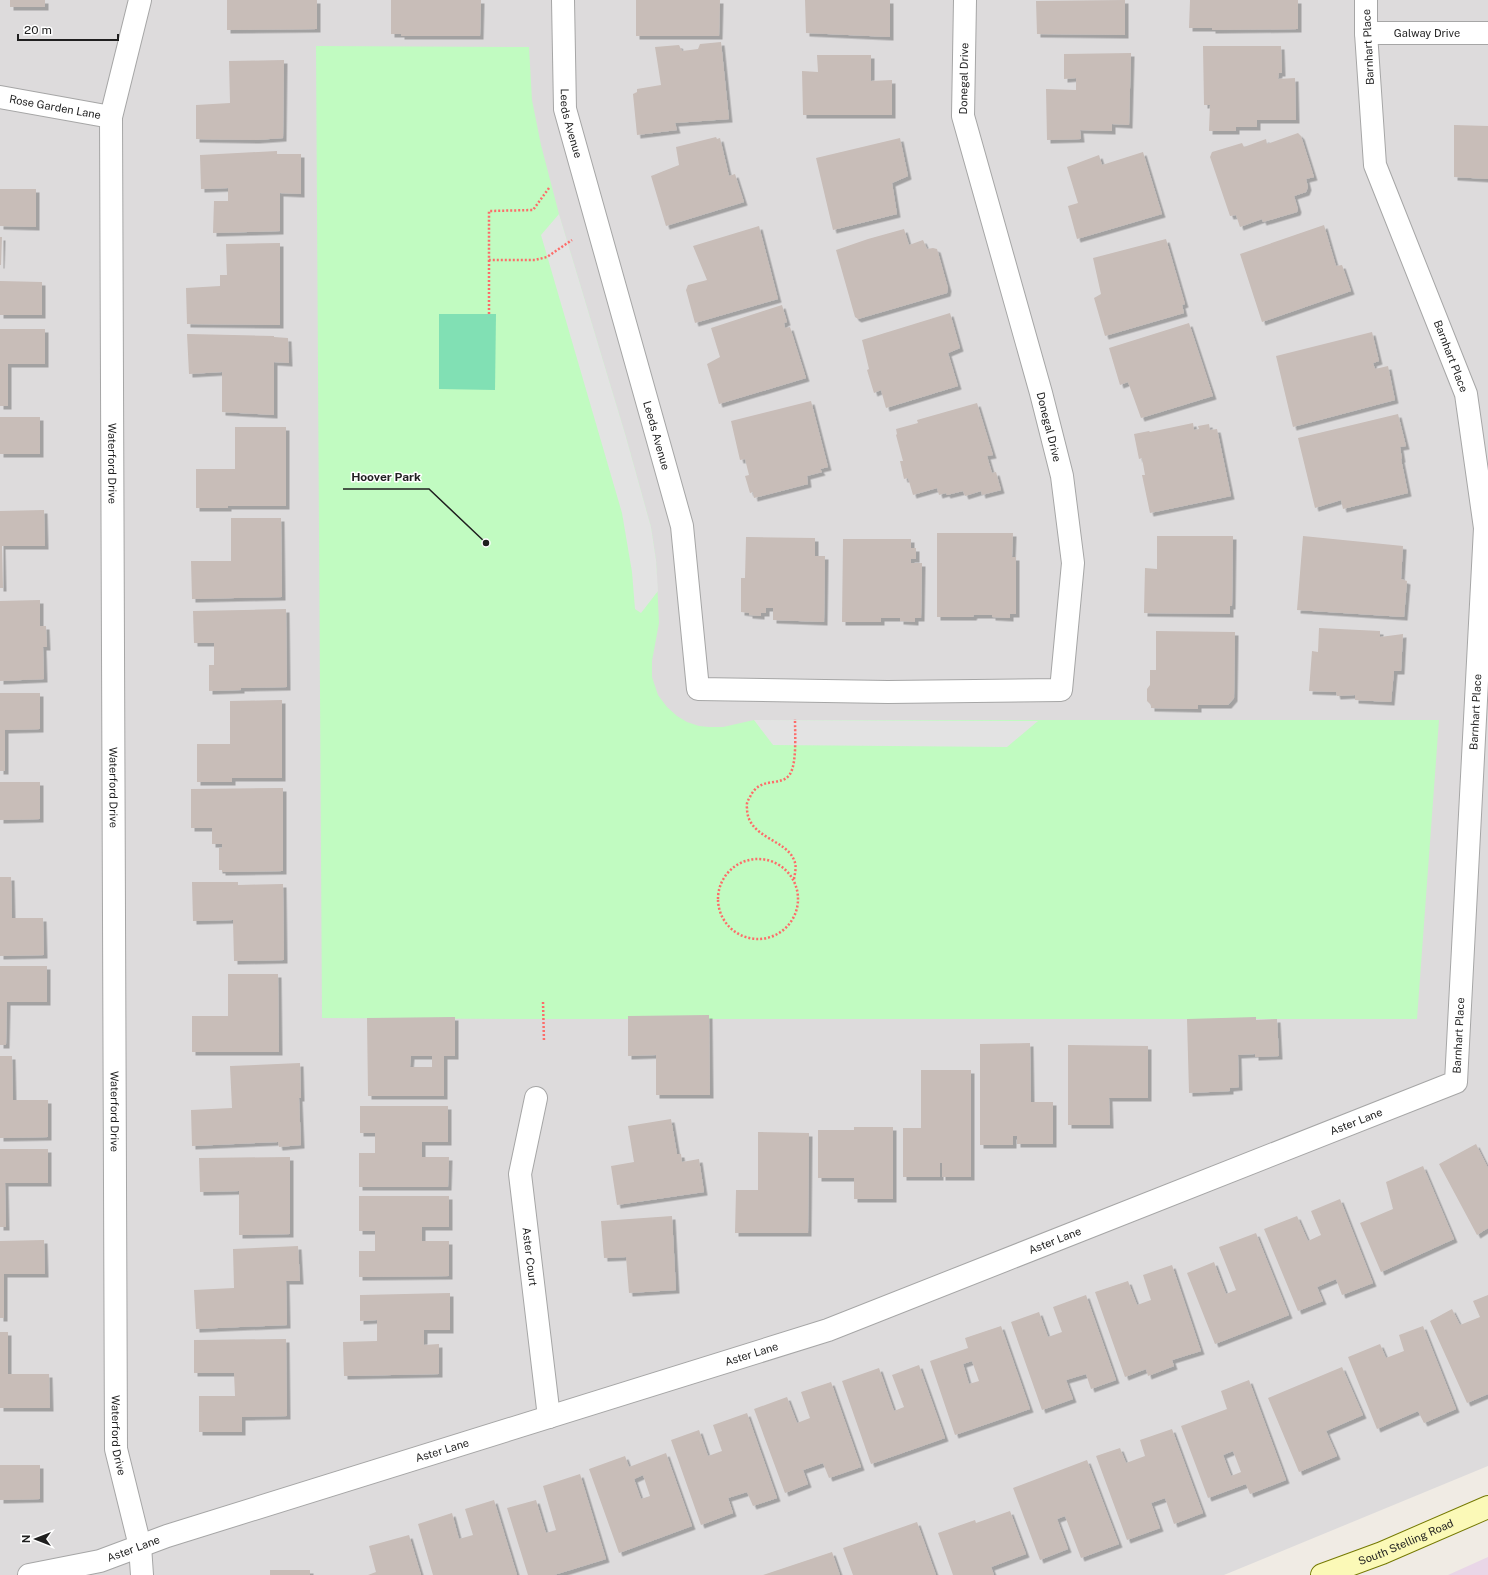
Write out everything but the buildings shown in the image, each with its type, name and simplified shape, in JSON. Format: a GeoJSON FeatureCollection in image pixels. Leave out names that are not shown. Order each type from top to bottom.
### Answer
{"type":"FeatureCollection","features":[{"type":"Feature","properties":{"kind":"main road","name":"South Stelling Road"},"geometry":{"type":"LineString","coordinates":[[1322,1575],[1382,1553],[1488,1507]]}},
{"type":"Feature","properties":{"kind":"street","name":"Waterford Drive"},"geometry":{"type":"LineString","coordinates":[[140,0],[111,117],[116,1449],[140,1546],[142,1575]]}},
{"type":"Feature","properties":{"kind":"street","name":"Leeds Avenue"},"geometry":{"type":"LineString","coordinates":[[563,0],[565,109],[682,526],[698,689],[888,692]]}},
{"type":"Feature","properties":{"kind":"street","name":"Donegal Drive"},"geometry":{"type":"LineString","coordinates":[[888,692],[1061,690],[1073,563],[1062,476],[1041,393],[963,116],[964,0]]}},
{"type":"Feature","properties":{"kind":"street","name":"Barnhart Place"},"geometry":{"type":"LineString","coordinates":[[1366,0],[1366,33],[1375,165],[1466,394],[1485,528],[1456,1082]]}},
{"type":"Feature","properties":{"kind":"street","name":"Galway Drive"},"geometry":{"type":"LineString","coordinates":[[1366,33],[1488,33]]}},
{"type":"Feature","properties":{"kind":"street","name":"Rose Garden Lane"},"geometry":{"type":"LineString","coordinates":[[0,97],[111,117]]}},
{"type":"Feature","properties":{"kind":"street","name":"Aster Lane"},"geometry":{"type":"LineString","coordinates":[[29,1575],[100,1562],[172,1534],[828,1330],[1456,1082]]}},
{"type":"Feature","properties":{"kind":"street","name":"Aster Court"},"geometry":{"type":"LineString","coordinates":[[536,1098],[520,1174],[549,1417]]}},
{"type":"Feature","properties":{"kind":"path"},"geometry":{"type":"LineString","coordinates":[[489,314],[489,210],[533,210],[549,188]]}},
{"type":"Feature","properties":{"kind":"path"},"geometry":{"type":"LineString","coordinates":[[489,260],[534,260],[547,257],[596,222]]}},
{"type":"Feature","properties":{"kind":"path"},"geometry":{"type":"LineString","coordinates":[[794,879],[786,869],[776,862],[764,859],[751,859],[739,864],[729,871],[722,882],[718,894],[718,906],[723,920],[732,931],[744,938],[758,940],[772,938],[784,931],[793,920],[798,907],[798,893],[794,879],[796,867],[794,860],[781,847],[752,826],[747,814],[746,806],[751,793],[760,784],[784,780],[791,772],[793,764],[796,691]]}},
{"type":"Feature","properties":{"kind":"path"},"geometry":{"type":"LineString","coordinates":[[543,1002],[544,1042]]}},
{"type":"Feature","properties":{"kind":"shaded area"},"geometry":{"type":"Polygon","coordinates":[[[0,0],[1488,0],[1488,1466],[1224,1575],[0,1575],[0,0]]]}},
{"type":"Feature","properties":{"kind":"shaded area"},"geometry":{"type":"Polygon","coordinates":[[[559,214],[626,437],[651,527],[656,560],[658,591],[641,613],[635,609],[632,572],[622,513],[541,235],[559,214]]]}},
{"type":"Feature","properties":{"kind":"shaded area"},"geometry":{"type":"Polygon","coordinates":[[[754,720],[1038,721],[1007,747],[773,745],[754,720]]]}},
{"type":"Feature","properties":{"kind":"shaded area"},"geometry":{"type":"Polygon","coordinates":[[[1488,1557],[1488,1575],[1448,1575],[1488,1557]]]}},
{"type":"Feature","properties":{"kind":"green space"},"geometry":{"type":"Polygon","coordinates":[[[316,46],[529,47],[532,100],[541,145],[559,214],[626,437],[651,527],[656,560],[659,623],[652,661],[652,677],[658,695],[667,707],[677,716],[687,722],[699,726],[709,727],[723,727],[754,720],[1439,720],[1417,1019],[322,1018],[316,46]]]}},
{"type":"Feature","properties":{"kind":"green space"},"geometry":{"type":"Polygon","coordinates":[[[439,314],[496,314],[495,390],[439,389],[439,314]]]}},
{"type":"Feature","properties":{"kind":"place","name":"Hoover Park"},"geometry":{"type":"Point","coordinates":[486,543]}}]}
